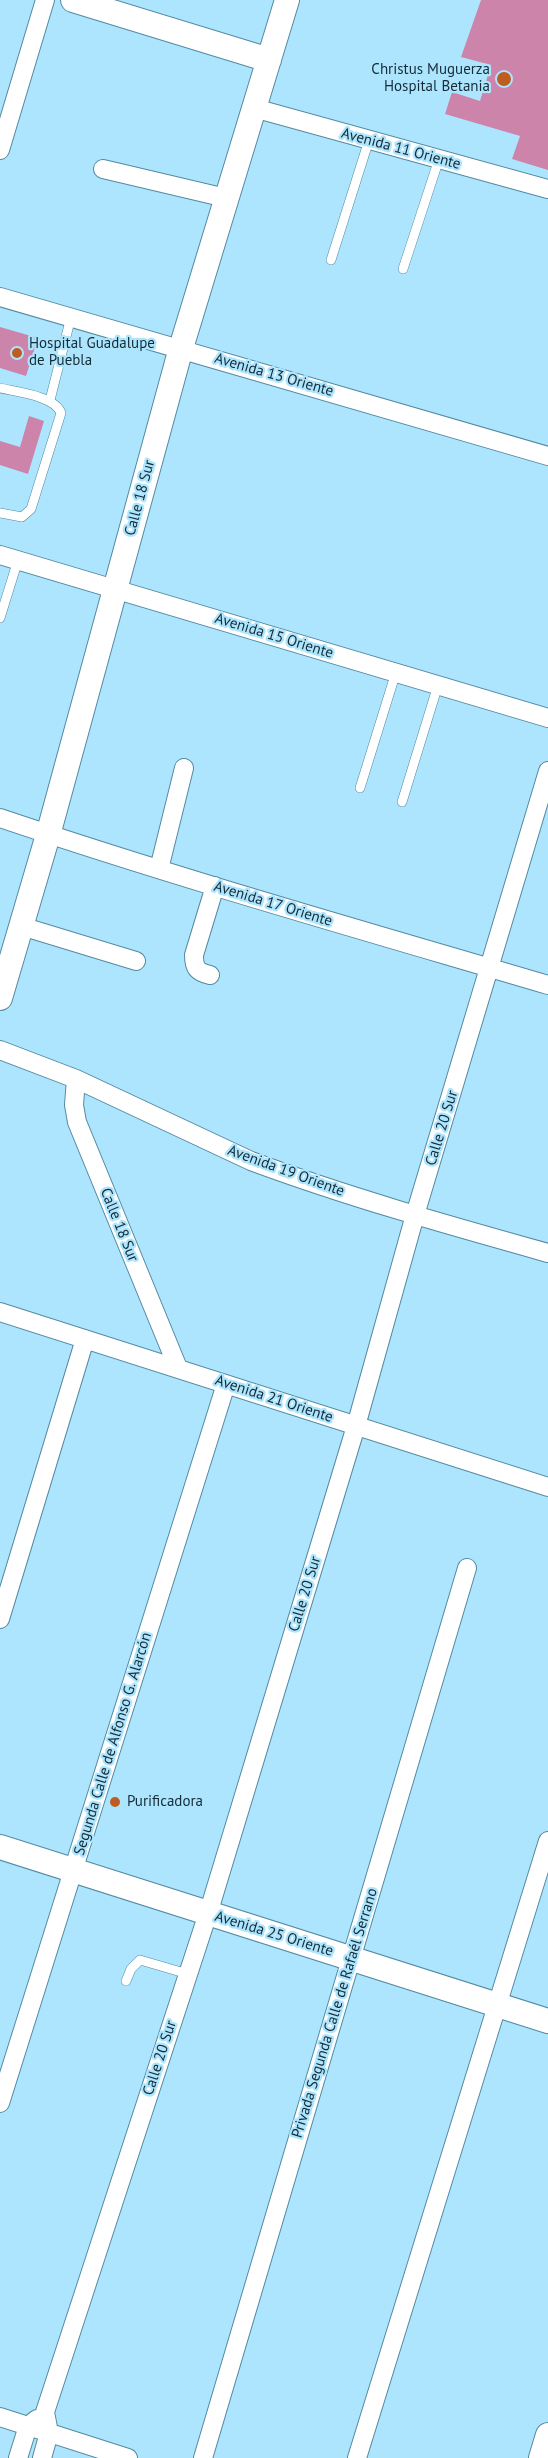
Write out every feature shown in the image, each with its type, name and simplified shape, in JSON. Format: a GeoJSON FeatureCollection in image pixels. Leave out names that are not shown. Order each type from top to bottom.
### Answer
{"type":"FeatureCollection","features":[{"type":"Feature","properties":{"kind":"street"},"geometry":{"type":"LineString","coordinates":[[0,150],[45,0]]}},
{"type":"Feature","properties":{"kind":"street"},"geometry":{"type":"LineString","coordinates":[[74,0],[269,60]]}},
{"type":"Feature","properties":{"kind":"street","name":"Calle 18 Sur"},"geometry":{"type":"LineString","coordinates":[[0,998],[48,836],[181,348],[287,0]]}},
{"type":"Feature","properties":{"kind":"street","name":"Avenida 11 Oriente"},"geometry":{"type":"LineString","coordinates":[[254,108],[548,189]]}},
{"type":"Feature","properties":{"kind":"street"},"geometry":{"type":"LineString","coordinates":[[103,169],[226,198]]}},
{"type":"Feature","properties":{"kind":"street","name":"Avenida 13 Oriente"},"geometry":{"type":"LineString","coordinates":[[0,297],[548,456]]}},
{"type":"Feature","properties":{"kind":"street","name":"Avenida 15 Oriente"},"geometry":{"type":"LineString","coordinates":[[0,555],[548,718]]}},
{"type":"Feature","properties":{"kind":"street"},"geometry":{"type":"LineString","coordinates":[[159,869],[184,768]]}},
{"type":"Feature","properties":{"kind":"street","name":"Calle 20 Sur"},"geometry":{"type":"LineString","coordinates":[[42,2458],[49,2433],[45,2412],[207,1913],[356,1426],[415,1215],[548,771]]}},
{"type":"Feature","properties":{"kind":"street","name":"Avenida 17 Oriente"},"geometry":{"type":"LineString","coordinates":[[0,818],[48,836],[548,985]]}},
{"type":"Feature","properties":{"kind":"street"},"geometry":{"type":"LineString","coordinates":[[210,975],[199,972],[194,966],[194,955],[214,886]]}},
{"type":"Feature","properties":{"kind":"street"},"geometry":{"type":"LineString","coordinates":[[21,926],[136,961]]}},
{"type":"Feature","properties":{"kind":"street","name":"Avenida 19 Oriente"},"geometry":{"type":"LineString","coordinates":[[0,1050],[76,1079],[251,1161],[415,1215],[548,1253]]}},
{"type":"Feature","properties":{"kind":"street","name":"Calle 18 Sur"},"geometry":{"type":"LineString","coordinates":[[76,1079],[74,1105],[77,1122],[178,1368]]}},
{"type":"Feature","properties":{"kind":"street","name":"Avenida 21 Oriente"},"geometry":{"type":"LineString","coordinates":[[0,1312],[548,1487]]}},
{"type":"Feature","properties":{"kind":"street"},"geometry":{"type":"LineString","coordinates":[[0,1619],[85,1339]]}},
{"type":"Feature","properties":{"kind":"street","name":"Segunda Calle de Alfonso G. Alarcón"},"geometry":{"type":"LineString","coordinates":[[0,2103],[226,1384]]}},
{"type":"Feature","properties":{"kind":"street","name":"Privada Segunda Calle de Rafaél Serrano"},"geometry":{"type":"LineString","coordinates":[[203,2458],[467,1569]]}},
{"type":"Feature","properties":{"kind":"street"},"geometry":{"type":"LineString","coordinates":[[357,2458],[548,1841]]}},
{"type":"Feature","properties":{"kind":"street","name":"Avenida 25 Oriente"},"geometry":{"type":"LineString","coordinates":[[0,1847],[548,2021]]}},
{"type":"Feature","properties":{"kind":"street"},"geometry":{"type":"LineString","coordinates":[[18,2458],[28,2426],[45,2412]]}},
{"type":"Feature","properties":{"kind":"street"},"geometry":{"type":"LineString","coordinates":[[0,2417],[128,2458]]}},
{"type":"Feature","properties":{"kind":"street"},"geometry":{"type":"LineString","coordinates":[[541,2458],[548,2435]]}},
{"type":"Feature","properties":{"kind":"lane"},"geometry":{"type":"LineString","coordinates":[[331,260],[369,140]]}},
{"type":"Feature","properties":{"kind":"lane"},"geometry":{"type":"LineString","coordinates":[[403,269],[439,159]]}},
{"type":"Feature","properties":{"kind":"lane"},"geometry":{"type":"LineString","coordinates":[[50,400],[71,317]]}},
{"type":"Feature","properties":{"kind":"lane"},"geometry":{"type":"LineString","coordinates":[[0,388],[50,400],[59,408],[60,418],[31,509],[22,518],[0,513]]}},
{"type":"Feature","properties":{"kind":"lane"},"geometry":{"type":"LineString","coordinates":[[0,618],[18,560]]}},
{"type":"Feature","properties":{"kind":"lane"},"geometry":{"type":"LineString","coordinates":[[360,788],[396,672]]}},
{"type":"Feature","properties":{"kind":"lane"},"geometry":{"type":"LineString","coordinates":[[402,802],[438,685]]}},
{"type":"Feature","properties":{"kind":"lane"},"geometry":{"type":"LineString","coordinates":[[126,1981],[131,1969],[140,1960],[188,1974]]}},
{"type":"Feature","properties":{"kind":"building","name":"Christus Muguerza Hospital Betania"},"geometry":{"type":"Polygon","coordinates":[[[481,0],[548,0],[548,170],[512,159],[520,136],[445,114],[452,92],[480,101],[491,65],[461,57],[481,0]]]}},
{"type":"Feature","properties":{"kind":"building","name":"Hospital Guadalupe de Puebla"},"geometry":{"type":"Polygon","coordinates":[[[0,327],[38,338],[26,376],[0,368],[0,327]]]}},
{"type":"Feature","properties":{"kind":"building"},"geometry":{"type":"Polygon","coordinates":[[[29,416],[44,421],[28,474],[0,465],[0,441],[20,447],[29,416]]]}},
{"type":"Feature","properties":{"kind":"place","name":"Christus Muguerza Hospital Betania"},"geometry":{"type":"Point","coordinates":[504,79]}},
{"type":"Feature","properties":{"kind":"place","name":"Hospital Guadalupe de Puebla"},"geometry":{"type":"Point","coordinates":[17,353]}},
{"type":"Feature","properties":{"kind":"place","name":"Purificadora"},"geometry":{"type":"Point","coordinates":[115,1802]}}]}
